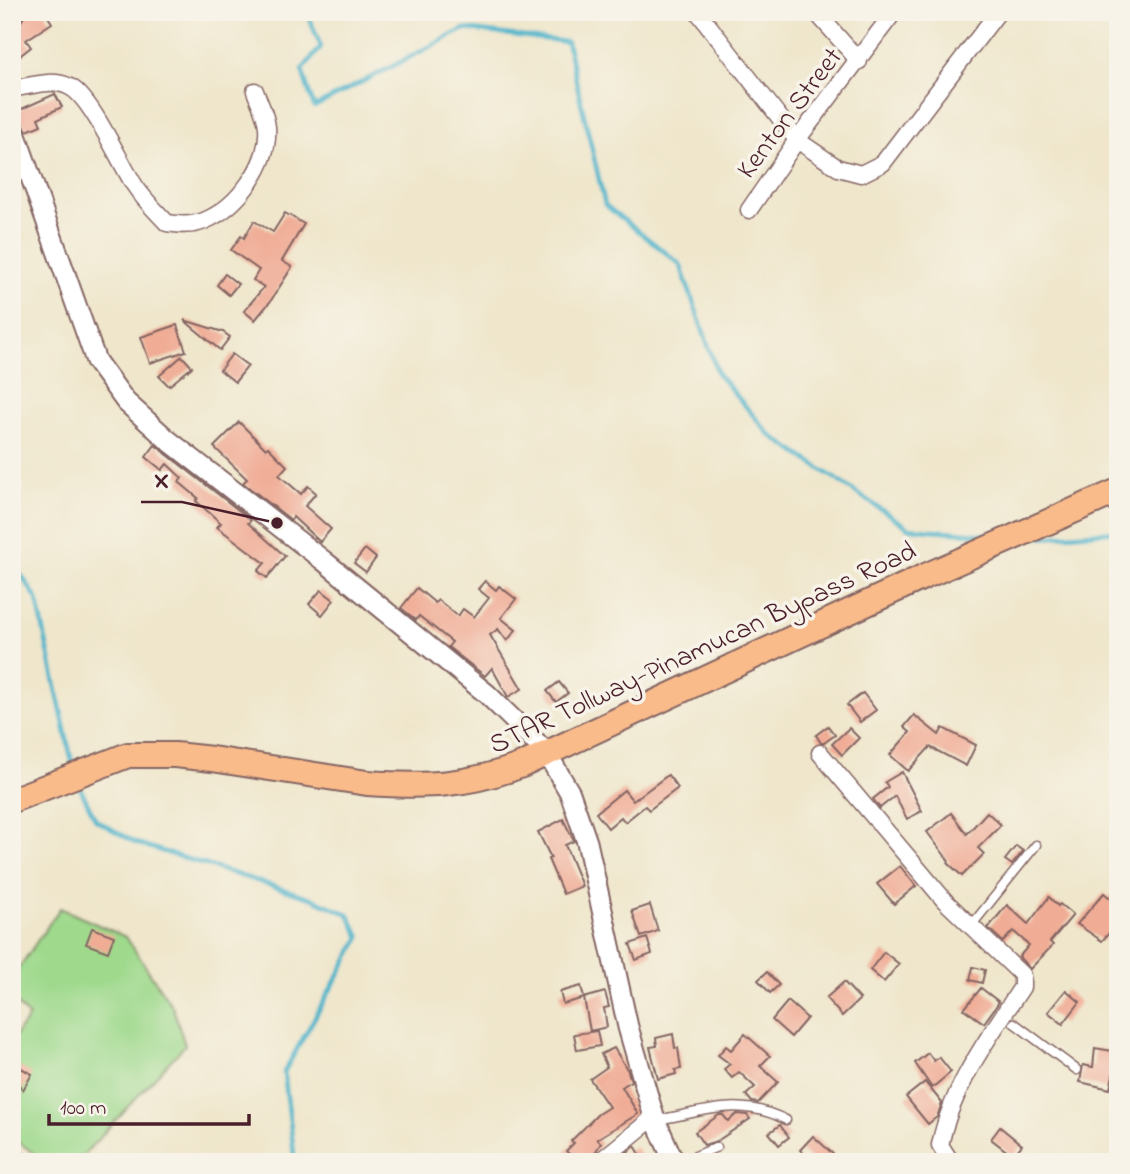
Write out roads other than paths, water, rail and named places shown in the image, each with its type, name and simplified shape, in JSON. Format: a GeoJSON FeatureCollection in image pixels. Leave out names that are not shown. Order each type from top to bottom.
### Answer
{"type":"FeatureCollection","features":[{"type":"Feature","properties":{"kind":"main road","name":"STAR Tollway-Pinamucan Bypass Road"},"geometry":{"type":"LineString","coordinates":[[15,799],[128,755],[175,755],[367,783],[431,785],[462,783],[493,776],[921,578],[1118,491]]}},
{"type":"Feature","properties":{"kind":"street"},"geometry":{"type":"LineString","coordinates":[[698,12],[797,140],[838,168],[861,174],[883,163],[998,12]]}},
{"type":"Feature","properties":{"kind":"street"},"geometry":{"type":"LineString","coordinates":[[816,12],[859,61]]}},
{"type":"Feature","properties":{"kind":"street","name":"Kenton Street"},"geometry":{"type":"LineString","coordinates":[[749,209],[797,140],[894,12]]}},
{"type":"Feature","properties":{"kind":"street"},"geometry":{"type":"LineString","coordinates":[[12,89],[48,83],[59,83],[74,89],[87,104],[136,188],[167,223],[186,226],[203,222],[225,209],[251,181],[265,150],[267,125],[255,90]]}},
{"type":"Feature","properties":{"kind":"street"},"geometry":{"type":"LineString","coordinates":[[12,124],[96,361],[126,402],[168,440],[356,587],[487,694],[546,752],[570,793],[587,842],[628,1027],[655,1119],[674,1162]]}},
{"type":"Feature","properties":{"kind":"street"},"geometry":{"type":"LineString","coordinates":[[820,753],[945,901],[1022,975],[1022,987],[1007,1019],[971,1064],[945,1119],[940,1145],[951,1162]]}},
{"type":"Feature","properties":{"kind":"street"},"geometry":{"type":"LineString","coordinates":[[599,1162],[655,1119]]}},
{"type":"Feature","properties":{"kind":"lane"},"geometry":{"type":"LineString","coordinates":[[12,182],[27,166]]}},
{"type":"Feature","properties":{"kind":"lane"},"geometry":{"type":"LineString","coordinates":[[971,926],[1036,845]]}},
{"type":"Feature","properties":{"kind":"lane"},"geometry":{"type":"LineString","coordinates":[[1007,1019],[1077,1070]]}},
{"type":"Feature","properties":{"kind":"lane"},"geometry":{"type":"LineString","coordinates":[[655,1119],[739,1106],[761,1109],[786,1120]]}},
{"type":"Feature","properties":{"kind":"lane"},"geometry":{"type":"LineString","coordinates":[[681,1162],[717,1147]]}},
{"type":"Feature","properties":{"kind":"waterway"},"geometry":{"type":"LineString","coordinates":[[307,12],[321,47],[302,70],[314,107],[464,29],[567,42],[605,205],[680,264],[718,374],[770,435],[909,528],[991,535]]}},
{"type":"Feature","properties":{"kind":"waterway"},"geometry":{"type":"LineString","coordinates":[[1042,537],[1118,531]]}},
{"type":"Feature","properties":{"kind":"waterway"},"geometry":{"type":"LineString","coordinates":[[12,566],[37,599],[73,767]]}},
{"type":"Feature","properties":{"kind":"waterway"},"geometry":{"type":"LineString","coordinates":[[77,782],[96,820],[136,843],[311,898],[348,914],[360,937],[284,1072],[295,1162]]}},
{"type":"Feature","properties":{"kind":"place","name":"x"},"geometry":{"type":"Point","coordinates":[277,523]}}]}
